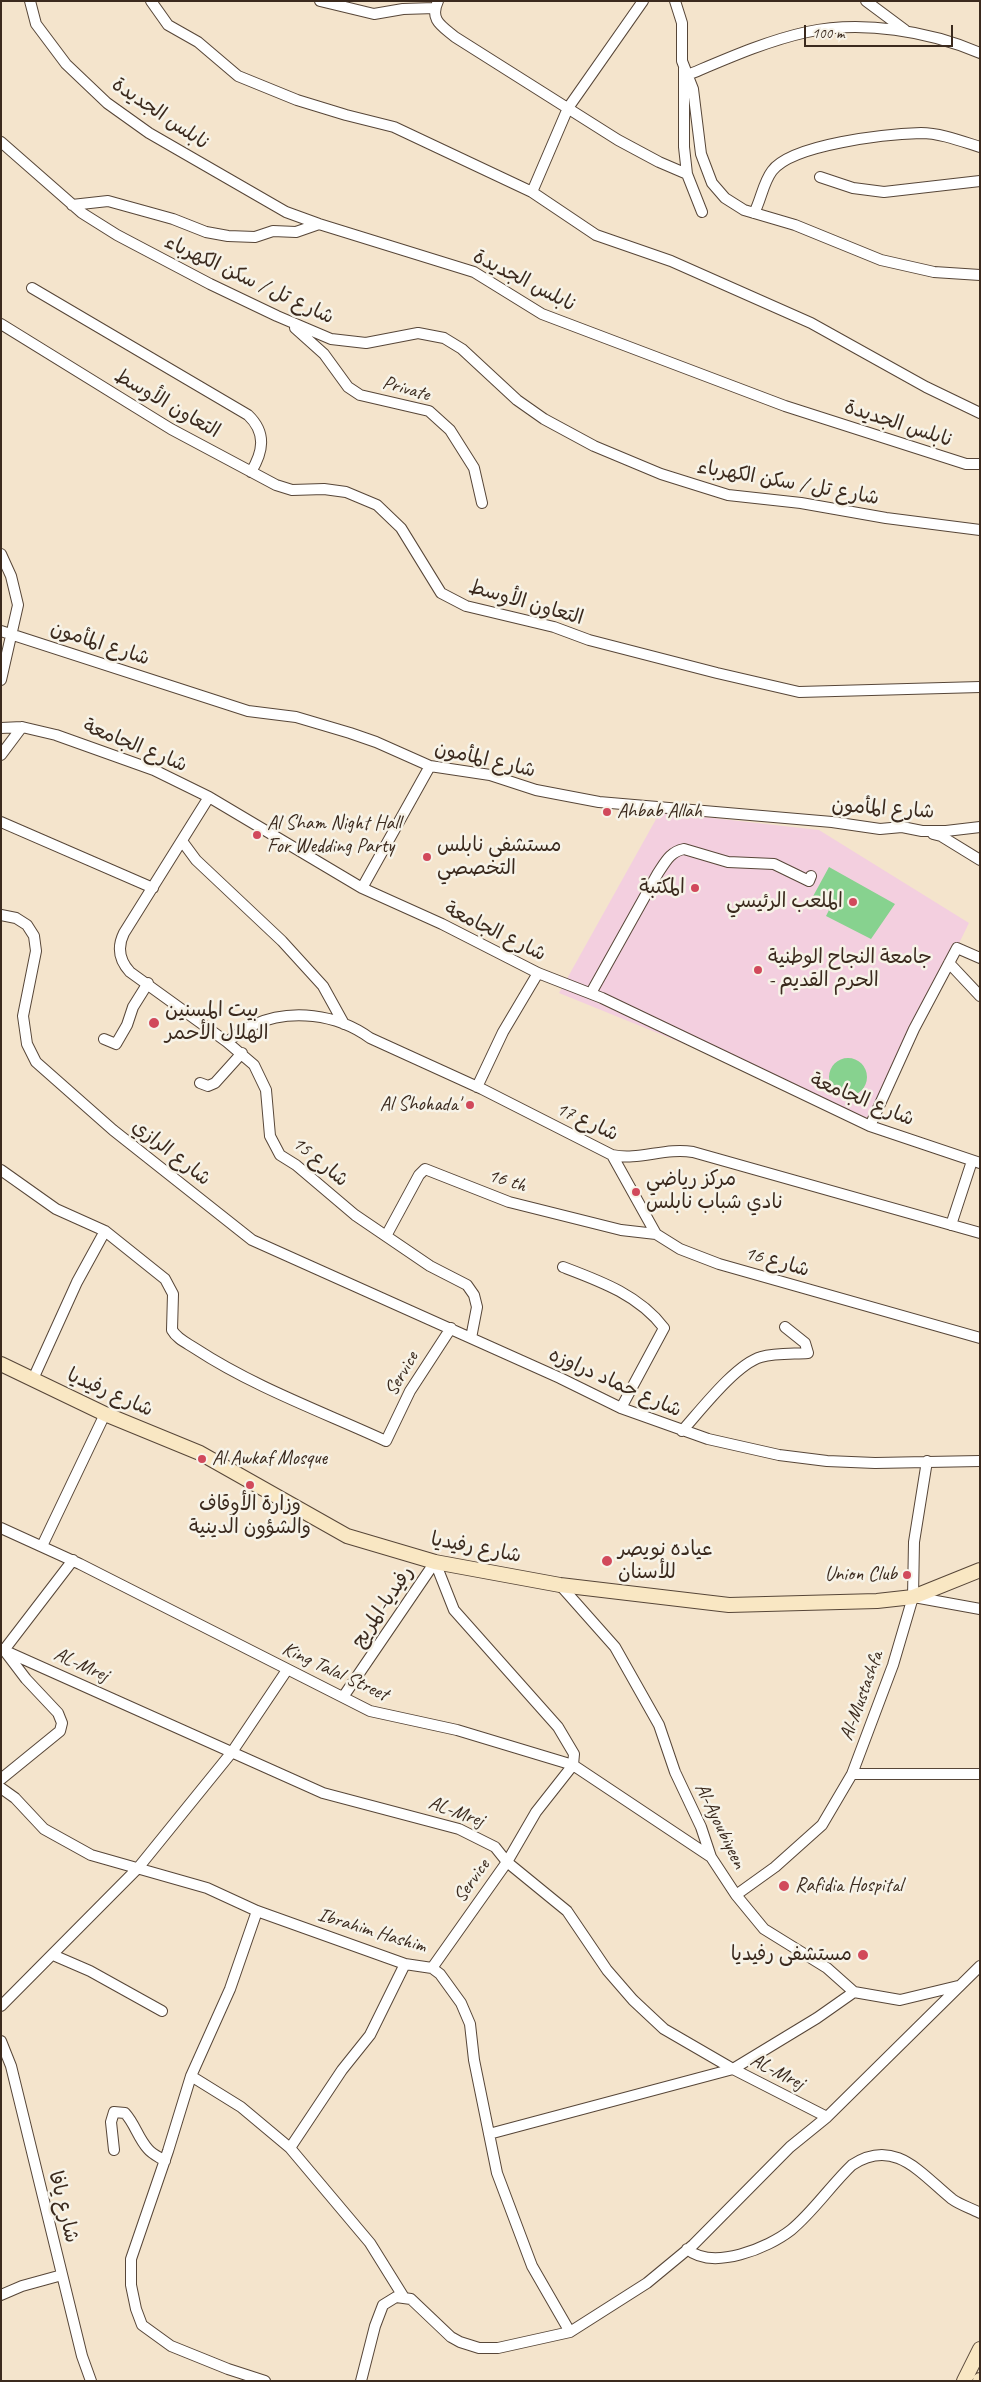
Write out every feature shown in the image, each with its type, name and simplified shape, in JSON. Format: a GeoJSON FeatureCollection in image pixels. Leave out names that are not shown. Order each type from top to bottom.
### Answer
{"type":"FeatureCollection","features":[{"type":"Feature","properties":{"kind":"main road","name":"شارع رفيديا"},"geometry":{"type":"LineString","coordinates":[[1,1364],[105,1414],[200,1453],[346,1536],[435,1562],[560,1585],[729,1605],[877,1601],[913,1597],[980,1570]]}},
{"type":"Feature","properties":{"kind":"main road"},"geometry":{"type":"LineString","coordinates":[[964,2381],[980,2349]]}},
{"type":"Feature","properties":{"kind":"street","name":"نابلس الجديدة"},"geometry":{"type":"LineString","coordinates":[[30,1],[36,24],[61,58],[107,103],[149,133],[286,212],[474,272],[542,314],[785,406],[966,464],[980,464]]}},
{"type":"Feature","properties":{"kind":"street","name":"نابلس الجديدة"},"geometry":{"type":"LineString","coordinates":[[151,1],[168,25],[198,42],[238,76],[297,100],[346,115],[394,126],[532,192],[596,235],[671,261],[802,319],[926,388],[980,413]]}},
{"type":"Feature","properties":{"kind":"street"},"geometry":{"type":"LineString","coordinates":[[320,1],[374,14],[436,5],[434,15],[436,20],[456,37],[642,153],[687,174]]}},
{"type":"Feature","properties":{"kind":"street"},"geometry":{"type":"LineString","coordinates":[[532,192],[568,108],[642,1]]}},
{"type":"Feature","properties":{"kind":"street"},"geometry":{"type":"LineString","coordinates":[[675,1],[682,23],[682,55],[694,96],[701,154],[708,177],[715,188],[726,198],[739,208],[795,225],[894,263],[942,273],[980,275]]}},
{"type":"Feature","properties":{"kind":"street"},"geometry":{"type":"LineString","coordinates":[[866,1],[905,30]]}},
{"type":"Feature","properties":{"kind":"street"},"geometry":{"type":"LineString","coordinates":[[686,71],[807,32],[843,28],[905,30],[929,35],[980,52]]}},
{"type":"Feature","properties":{"kind":"street"},"geometry":{"type":"LineString","coordinates":[[686,71],[684,147],[687,174],[702,212]]}},
{"type":"Feature","properties":{"kind":"street"},"geometry":{"type":"LineString","coordinates":[[754,213],[773,170],[792,156],[811,150],[863,137],[922,133],[957,139],[980,147]]}},
{"type":"Feature","properties":{"kind":"street","name":"شارع تل / سكن الكهرباء"},"geometry":{"type":"LineString","coordinates":[[1,142],[72,205],[98,224],[244,301],[319,335],[354,342],[378,342],[414,333],[431,334],[444,338],[462,349],[517,400],[544,419],[594,446],[685,484],[736,496],[801,503],[886,518],[980,530]]}},
{"type":"Feature","properties":{"kind":"street"},"geometry":{"type":"LineString","coordinates":[[820,177],[853,188],[884,192],[980,181]]}},
{"type":"Feature","properties":{"kind":"street"},"geometry":{"type":"LineString","coordinates":[[72,205],[108,201],[173,219],[206,232],[228,236],[256,237],[273,231],[296,232],[319,224]]}},
{"type":"Feature","properties":{"kind":"street"},"geometry":{"type":"LineString","coordinates":[[32,288],[248,415],[260,431],[262,444],[259,457],[251,472]]}},
{"type":"Feature","properties":{"kind":"street","name":"التعاون الأوسط"},"geometry":{"type":"LineString","coordinates":[[1,324],[171,429],[284,488],[341,491],[357,495],[377,505],[401,528],[440,593],[466,606],[554,627],[589,640],[717,674],[799,692],[980,687]]}},
{"type":"Feature","properties":{"kind":"street","name":"Private"},"geometry":{"type":"LineString","coordinates":[[296,328],[324,354],[348,387],[360,395],[429,411],[450,430],[474,468],[482,502]]}},
{"type":"Feature","properties":{"kind":"street"},"geometry":{"type":"LineString","coordinates":[[1,554],[11,576],[18,605],[1,680]]}},
{"type":"Feature","properties":{"kind":"street","name":"شارع المأمون"},"geometry":{"type":"LineString","coordinates":[[1,631],[248,711],[296,717],[350,733],[376,742],[430,766],[490,775],[544,792],[599,802],[832,822],[880,829],[902,827],[946,831],[980,827]]}},
{"type":"Feature","properties":{"kind":"street"},"geometry":{"type":"LineString","coordinates":[[1,755],[22,727]]}},
{"type":"Feature","properties":{"kind":"street","name":"شارع الجامعة"},"geometry":{"type":"LineString","coordinates":[[1,728],[22,727],[77,741],[121,756],[209,797],[362,888],[442,924],[538,973],[591,993],[870,1126],[976,1162]]}},
{"type":"Feature","properties":{"kind":"street"},"geometry":{"type":"LineString","coordinates":[[362,888],[430,766]]}},
{"type":"Feature","properties":{"kind":"street","name":"شارع 15"},"geometry":{"type":"LineString","coordinates":[[209,797],[124,933],[120,950],[126,967],[242,1053],[254,1065],[263,1081],[268,1099],[268,1129],[276,1149],[356,1215],[430,1266],[462,1281],[471,1290],[477,1307],[471,1338]]}},
{"type":"Feature","properties":{"kind":"street"},"geometry":{"type":"LineString","coordinates":[[1,822],[153,888]]}},
{"type":"Feature","properties":{"kind":"street"},"geometry":{"type":"LineString","coordinates":[[913,828],[941,836],[980,860]]}},
{"type":"Feature","properties":{"kind":"street"},"geometry":{"type":"LineString","coordinates":[[182,841],[196,860],[282,941],[323,986],[344,1024]]}},
{"type":"Feature","properties":{"kind":"street"},"geometry":{"type":"LineString","coordinates":[[591,993],[670,855],[684,849],[733,862],[774,864],[809,881],[811,876]]}},
{"type":"Feature","properties":{"kind":"street","name":"شارع الرازي"},"geometry":{"type":"LineString","coordinates":[[1,915],[16,918],[27,925],[34,936],[36,950],[23,1016],[24,1032],[30,1054],[41,1069],[113,1130],[252,1240],[451,1328]]}},
{"type":"Feature","properties":{"kind":"street"},"geometry":{"type":"LineString","coordinates":[[870,1126],[914,1029],[957,948],[980,958]]}},
{"type":"Feature","properties":{"kind":"street"},"geometry":{"type":"LineString","coordinates":[[949,963],[980,996]]}},
{"type":"Feature","properties":{"kind":"street"},"geometry":{"type":"LineString","coordinates":[[477,1087],[503,1032],[538,973]]}},
{"type":"Feature","properties":{"kind":"street"},"geometry":{"type":"LineString","coordinates":[[104,1039],[116,1044],[127,1025],[133,1007],[148,983]]}},
{"type":"Feature","properties":{"kind":"street","name":"شارع 17"},"geometry":{"type":"LineString","coordinates":[[227,1042],[253,1025],[281,1017],[308,1014],[344,1024],[370,1038],[477,1087],[612,1155],[627,1157],[673,1150],[693,1152],[980,1233]]}},
{"type":"Feature","properties":{"kind":"street"},"geometry":{"type":"LineString","coordinates":[[200,1083],[208,1086],[215,1083],[242,1053]]}},
{"type":"Feature","properties":{"kind":"street","name":"شارع 16"},"geometry":{"type":"LineString","coordinates":[[612,1155],[656,1234],[680,1249],[709,1261],[980,1338]]}},
{"type":"Feature","properties":{"kind":"street"},"geometry":{"type":"LineString","coordinates":[[951,1225],[976,1162]]}},
{"type":"Feature","properties":{"kind":"street","name":"16 th"},"geometry":{"type":"LineString","coordinates":[[386,1236],[419,1175],[425,1169],[509,1202],[621,1230],[656,1234]]}},
{"type":"Feature","properties":{"kind":"street"},"geometry":{"type":"LineString","coordinates":[[1,1170],[56,1209],[105,1230],[77,1282],[33,1379]]}},
{"type":"Feature","properties":{"kind":"street","name":"Service"},"geometry":{"type":"LineString","coordinates":[[105,1230],[140,1257],[169,1284],[174,1294],[172,1330],[179,1338],[212,1360],[280,1394],[386,1440],[410,1391],[451,1328]]}},
{"type":"Feature","properties":{"kind":"street"},"geometry":{"type":"LineString","coordinates":[[563,1267],[609,1284],[653,1314],[664,1328],[621,1408]]}},
{"type":"Feature","properties":{"kind":"street","name":"شارع حماد دراوزه"},"geometry":{"type":"LineString","coordinates":[[451,1328],[621,1408],[682,1431],[734,1446],[795,1458],[864,1463],[980,1461]]}},
{"type":"Feature","properties":{"kind":"street"},"geometry":{"type":"LineString","coordinates":[[682,1431],[715,1394],[742,1368],[761,1357],[808,1353],[805,1343],[785,1328]]}},
{"type":"Feature","properties":{"kind":"street"},"geometry":{"type":"LineString","coordinates":[[42,1546],[105,1414]]}},
{"type":"Feature","properties":{"kind":"street","name":"Al-Mustashfa"},"geometry":{"type":"LineString","coordinates":[[736,1895],[776,1867],[822,1825],[852,1774],[893,1665],[913,1597],[914,1542],[927,1461]]}},
{"type":"Feature","properties":{"kind":"street","name":"King Talal Street"},"geometry":{"type":"LineString","coordinates":[[1,1528],[73,1560],[370,1712],[456,1730],[573,1765],[711,1857]]}},
{"type":"Feature","properties":{"kind":"street"},"geometry":{"type":"LineString","coordinates":[[1,1779],[60,1731],[62,1723],[58,1713],[26,1679],[3,1650],[73,1560]]}},
{"type":"Feature","properties":{"kind":"street"},"geometry":{"type":"LineString","coordinates":[[435,1562],[454,1610],[558,1727],[574,1754],[573,1765]]}},
{"type":"Feature","properties":{"kind":"street","name":"رفيديا-المريج"},"geometry":{"type":"LineString","coordinates":[[343,1697],[435,1562]]}},
{"type":"Feature","properties":{"kind":"street","name":"Al-Ayoubiyeen"},"geometry":{"type":"LineString","coordinates":[[560,1585],[615,1647],[654,1716],[675,1772],[701,1827],[711,1857],[736,1895],[764,1928],[826,1968],[854,1992]]}},
{"type":"Feature","properties":{"kind":"street"},"geometry":{"type":"LineString","coordinates":[[913,1597],[980,1609]]}},
{"type":"Feature","properties":{"kind":"street","name":"AL-Mrej"},"geometry":{"type":"LineString","coordinates":[[3,1650],[323,1793],[459,1829],[496,1847],[507,1862],[567,1911],[607,1970],[633,2000],[664,2029],[732,2069],[827,2117]]}},
{"type":"Feature","properties":{"kind":"street"},"geometry":{"type":"LineString","coordinates":[[1,2006],[138,1868],[232,1752],[287,1670]]}},
{"type":"Feature","properties":{"kind":"street","name":"Service"},"geometry":{"type":"LineString","coordinates":[[432,1968],[507,1862],[536,1812],[573,1765]]}},
{"type":"Feature","properties":{"kind":"street"},"geometry":{"type":"LineString","coordinates":[[852,1774],[980,1774]]}},
{"type":"Feature","properties":{"kind":"street","name":"Ibrahim Hashim"},"geometry":{"type":"LineString","coordinates":[[1,1788],[15,1798],[44,1828],[91,1855],[207,1888],[257,1911],[405,1964],[432,1968],[455,1993],[470,2024],[474,2060],[497,2174],[532,2266],[570,2332]]}},
{"type":"Feature","properties":{"kind":"street"},"geometry":{"type":"LineString","coordinates":[[257,1911],[230,1989],[191,2076],[165,2161],[131,2259],[130,2285],[142,2325],[171,2346],[228,2370],[264,2381]]}},
{"type":"Feature","properties":{"kind":"street"},"geometry":{"type":"LineString","coordinates":[[53,1954],[90,1971],[162,2011]]}},
{"type":"Feature","properties":{"kind":"street"},"geometry":{"type":"LineString","coordinates":[[290,2148],[342,2070],[370,2035],[405,1964]]}},
{"type":"Feature","properties":{"kind":"street"},"geometry":{"type":"LineString","coordinates":[[361,2381],[375,2326],[383,2305],[396,2297],[403,2296],[416,2302],[450,2337],[479,2348],[498,2348],[570,2332],[647,2282],[687,2249],[790,2146],[827,2117],[980,1966]]}},
{"type":"Feature","properties":{"kind":"street"},"geometry":{"type":"LineString","coordinates":[[489,2134],[732,2069],[817,2018],[854,1992],[900,2000],[959,1986]]}},
{"type":"Feature","properties":{"kind":"street","name":"شارع يافا"},"geometry":{"type":"LineString","coordinates":[[1,2041],[11,2066],[82,2356],[91,2381]]}},
{"type":"Feature","properties":{"kind":"street"},"geometry":{"type":"LineString","coordinates":[[191,2076],[241,2107],[290,2148],[370,2243],[403,2296]]}},
{"type":"Feature","properties":{"kind":"street"},"geometry":{"type":"LineString","coordinates":[[114,2150],[110,2122],[114,2112],[125,2113],[133,2122],[140,2138],[149,2150],[165,2161]]}},
{"type":"Feature","properties":{"kind":"street"},"geometry":{"type":"LineString","coordinates":[[687,2249],[700,2257],[713,2258],[750,2252],[791,2230],[852,2165],[879,2156],[902,2158],[954,2200],[980,2213]]}},
{"type":"Feature","properties":{"kind":"street"},"geometry":{"type":"LineString","coordinates":[[1,2295],[22,2286],[62,2275]]}},
{"type":"Feature","properties":{"kind":"shaded area","name":"جامعة النجاح الوطنية - الحرم القديم"},"geometry":{"type":"Polygon","coordinates":[[[660,812],[819,830],[969,923],[872,1120],[559,993],[660,812]]]}},
{"type":"Feature","properties":{"kind":"green space","name":"الملعب الرئيسي"},"geometry":{"type":"Polygon","coordinates":[[[829,867],[895,904],[871,939],[826,916],[829,910],[811,900],[829,867]]]}},
{"type":"Feature","properties":{"kind":"green space"},"geometry":{"type":"Polygon","coordinates":[[[848,1058],[862,1063],[867,1077],[862,1091],[848,1096],[834,1091],[829,1077],[834,1063],[848,1058]]]}},
{"type":"Feature","properties":{"kind":"place","name":"Ahbab Allah"},"geometry":{"type":"Point","coordinates":[607,812]}},
{"type":"Feature","properties":{"kind":"place","name":"Al Sham Night Hall For Wedding Party"},"geometry":{"type":"Point","coordinates":[257,835]}},
{"type":"Feature","properties":{"kind":"place","name":"مستشفى نابلس التخصصي"},"geometry":{"type":"Point","coordinates":[427,857]}},
{"type":"Feature","properties":{"kind":"place","name":"المكتبة"},"geometry":{"type":"Point","coordinates":[695,888]}},
{"type":"Feature","properties":{"kind":"place","name":"الملعب الرئيسي"},"geometry":{"type":"Point","coordinates":[853,902]}},
{"type":"Feature","properties":{"kind":"place","name":"جامعة النجاح الوطنية - الحرم القديم"},"geometry":{"type":"Point","coordinates":[758,970]}},
{"type":"Feature","properties":{"kind":"place","name":"بيت المسنين الهلال الأحمر"},"geometry":{"type":"Point","coordinates":[154,1023]}},
{"type":"Feature","properties":{"kind":"place","name":"Al Shohada'"},"geometry":{"type":"Point","coordinates":[470,1105]}},
{"type":"Feature","properties":{"kind":"place","name":"مركز رياضي نادي شباب نابلس"},"geometry":{"type":"Point","coordinates":[636,1192]}},
{"type":"Feature","properties":{"kind":"place","name":"Al Awkaf Mosque"},"geometry":{"type":"Point","coordinates":[202,1459]}},
{"type":"Feature","properties":{"kind":"place","name":"وزارة الأوقاف والشؤون الدينية"},"geometry":{"type":"Point","coordinates":[250,1485]}},
{"type":"Feature","properties":{"kind":"place","name":"عياده نويصر للأسنان"},"geometry":{"type":"Point","coordinates":[607,1561]}},
{"type":"Feature","properties":{"kind":"place","name":"Union Club"},"geometry":{"type":"Point","coordinates":[907,1575]}},
{"type":"Feature","properties":{"kind":"place","name":"Rafidia Hospital"},"geometry":{"type":"Point","coordinates":[784,1886]}},
{"type":"Feature","properties":{"kind":"place","name":"مستشفى رفيديا"},"geometry":{"type":"Point","coordinates":[863,1955]}}]}
